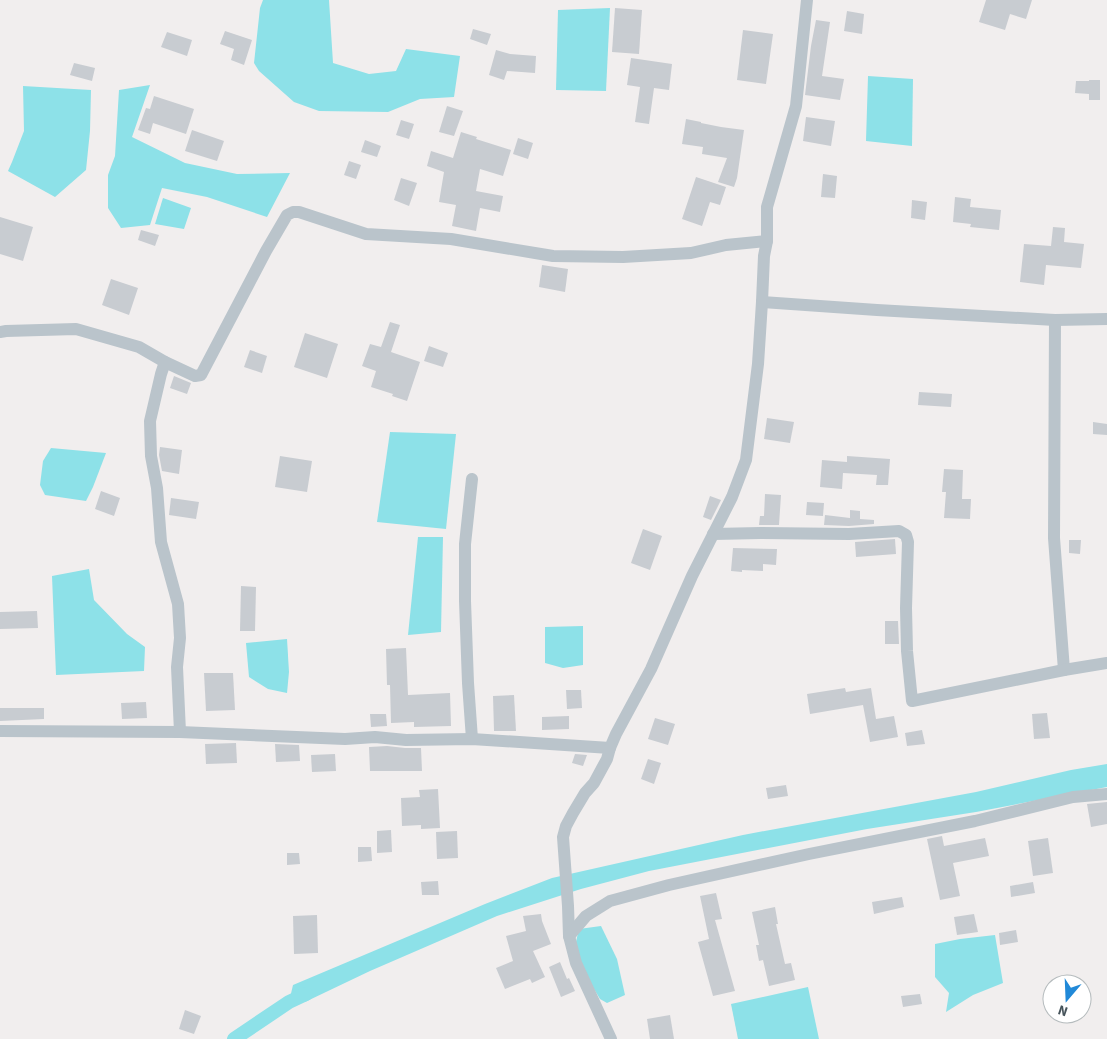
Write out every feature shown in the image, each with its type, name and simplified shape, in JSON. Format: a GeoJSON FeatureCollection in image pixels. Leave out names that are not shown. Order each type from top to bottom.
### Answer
{"type":"FeatureCollection","features":[{"type":"Feature","properties":{"kind":"street"},"geometry":{"type":"LineString","coordinates":[[611,1039],[576,963],[569,936],[563,837],[566,826],[607,759],[616,734],[651,669],[692,576],[732,497],[746,460],[758,364],[767,207],[796,106],[807,0]]}},
{"type":"Feature","properties":{"kind":"street"},"geometry":{"type":"LineString","coordinates":[[0,332],[6,330],[76,329],[139,346],[165,362],[195,376],[201,375],[266,251],[287,215],[293,212],[299,212],[366,234],[451,239],[554,256],[624,257],[691,253],[726,245],[766,241]]}},
{"type":"Feature","properties":{"kind":"street"},"geometry":{"type":"LineString","coordinates":[[762,302],[1055,320],[1107,318]]}},
{"type":"Feature","properties":{"kind":"street"},"geometry":{"type":"LineString","coordinates":[[1055,320],[1054,538],[1064,670]]}},
{"type":"Feature","properties":{"kind":"street"},"geometry":{"type":"LineString","coordinates":[[165,362],[150,421],[151,456],[158,488],[161,542],[178,604],[180,638],[177,667],[180,732]]}},
{"type":"Feature","properties":{"kind":"street"},"geometry":{"type":"LineString","coordinates":[[472,479],[465,544],[465,601],[472,739]]}},
{"type":"Feature","properties":{"kind":"street"},"geometry":{"type":"LineString","coordinates":[[713,534],[849,534],[899,531],[906,534],[908,542],[907,651],[912,702],[1064,670],[1107,663]]}},
{"type":"Feature","properties":{"kind":"street"},"geometry":{"type":"LineString","coordinates":[[0,732],[180,732],[345,738],[375,737],[406,740],[472,739],[610,748]]}},
{"type":"Feature","properties":{"kind":"street"},"geometry":{"type":"LineString","coordinates":[[569,936],[586,916],[610,901],[809,854],[975,821],[1073,797],[1107,794]]}},
{"type":"Feature","properties":{"kind":"water"},"geometry":{"type":"Polygon","coordinates":[[[263,0],[329,0],[333,63],[369,74],[396,71],[406,49],[460,56],[454,97],[420,99],[388,112],[319,111],[294,102],[259,71],[254,63],[260,8],[263,0]]]}},
{"type":"Feature","properties":{"kind":"water"},"geometry":{"type":"Polygon","coordinates":[[[610,8],[606,91],[556,90],[558,10],[610,8]]]}},
{"type":"Feature","properties":{"kind":"water"},"geometry":{"type":"Polygon","coordinates":[[[868,76],[913,79],[912,146],[866,141],[868,76]]]}},
{"type":"Feature","properties":{"kind":"water"},"geometry":{"type":"Polygon","coordinates":[[[150,85],[132,137],[185,163],[237,174],[290,173],[267,217],[207,197],[162,188],[150,225],[121,228],[108,208],[108,175],[115,156],[119,90],[150,85]]]}},
{"type":"Feature","properties":{"kind":"water"},"geometry":{"type":"Polygon","coordinates":[[[23,86],[91,90],[90,131],[86,170],[55,197],[8,171],[24,131],[23,86]]]}},
{"type":"Feature","properties":{"kind":"water"},"geometry":{"type":"Polygon","coordinates":[[[163,198],[191,208],[184,229],[155,224],[163,198]]]}},
{"type":"Feature","properties":{"kind":"water"},"geometry":{"type":"Polygon","coordinates":[[[390,432],[456,434],[446,529],[377,522],[390,432]]]}},
{"type":"Feature","properties":{"kind":"water"},"geometry":{"type":"Polygon","coordinates":[[[51,448],[106,453],[86,501],[45,495],[40,485],[43,461],[51,448]]]}},
{"type":"Feature","properties":{"kind":"water"},"geometry":{"type":"Polygon","coordinates":[[[418,537],[443,537],[441,632],[408,635],[418,537]]]}},
{"type":"Feature","properties":{"kind":"water"},"geometry":{"type":"Polygon","coordinates":[[[89,569],[94,600],[127,634],[145,647],[144,671],[56,675],[52,576],[89,569]]]}},
{"type":"Feature","properties":{"kind":"water"},"geometry":{"type":"Polygon","coordinates":[[[583,626],[583,665],[563,668],[545,663],[545,627],[583,626]]]}},
{"type":"Feature","properties":{"kind":"water"},"geometry":{"type":"Polygon","coordinates":[[[287,639],[289,672],[287,693],[268,689],[249,677],[246,643],[287,639]]]}},
{"type":"Feature","properties":{"kind":"water"},"geometry":{"type":"Polygon","coordinates":[[[1107,764],[1107,787],[976,812],[867,829],[649,871],[581,889],[497,916],[370,971],[305,1002],[289,1002],[293,985],[485,904],[552,878],[743,835],[976,792],[1071,770],[1107,764]]]}},
{"type":"Feature","properties":{"kind":"water"},"geometry":{"type":"Polygon","coordinates":[[[601,926],[617,959],[625,995],[607,1003],[600,999],[573,954],[579,929],[601,926]]]}},
{"type":"Feature","properties":{"kind":"water"},"geometry":{"type":"Polygon","coordinates":[[[995,935],[1003,983],[973,995],[946,1012],[949,993],[935,977],[935,944],[995,935]]]}},
{"type":"Feature","properties":{"kind":"water"},"geometry":{"type":"Polygon","coordinates":[[[808,987],[819,1039],[738,1039],[731,1004],[808,987]]]}},
{"type":"Feature","properties":{"kind":"building"},"geometry":{"type":"Polygon","coordinates":[[[986,0],[1032,0],[1026,19],[1010,14],[1005,30],[979,22],[986,0]]]}},
{"type":"Feature","properties":{"kind":"building"},"geometry":{"type":"Polygon","coordinates":[[[615,8],[642,10],[639,54],[612,52],[615,8]]]}},
{"type":"Feature","properties":{"kind":"building"},"geometry":{"type":"Polygon","coordinates":[[[847,11],[864,14],[862,34],[844,31],[847,11]]]}},
{"type":"Feature","properties":{"kind":"building"},"geometry":{"type":"Polygon","coordinates":[[[816,20],[830,22],[822,76],[844,79],[840,100],[805,95],[816,20]]]}},
{"type":"Feature","properties":{"kind":"building"},"geometry":{"type":"Polygon","coordinates":[[[473,29],[491,34],[487,45],[470,39],[473,29]]]}},
{"type":"Feature","properties":{"kind":"building"},"geometry":{"type":"Polygon","coordinates":[[[743,30],[773,34],[766,84],[737,80],[743,30]]]}},
{"type":"Feature","properties":{"kind":"building"},"geometry":{"type":"Polygon","coordinates":[[[225,31],[252,40],[244,65],[231,60],[234,49],[220,44],[225,31]]]}},
{"type":"Feature","properties":{"kind":"building"},"geometry":{"type":"Polygon","coordinates":[[[167,32],[192,40],[187,56],[161,47],[167,32]]]}},
{"type":"Feature","properties":{"kind":"building"},"geometry":{"type":"Polygon","coordinates":[[[496,50],[510,54],[536,56],[535,73],[507,71],[504,80],[489,75],[496,50]]]}},
{"type":"Feature","properties":{"kind":"building"},"geometry":{"type":"Polygon","coordinates":[[[631,58],[672,64],[669,90],[654,88],[649,124],[635,122],[640,87],[627,85],[631,58]]]}},
{"type":"Feature","properties":{"kind":"building"},"geometry":{"type":"Polygon","coordinates":[[[74,63],[95,68],[92,81],[70,75],[74,63]]]}},
{"type":"Feature","properties":{"kind":"building"},"geometry":{"type":"Polygon","coordinates":[[[1100,80],[1100,100],[1089,100],[1089,94],[1075,93],[1076,81],[1100,80]]]}},
{"type":"Feature","properties":{"kind":"building"},"geometry":{"type":"Polygon","coordinates":[[[154,96],[194,109],[186,134],[153,123],[150,134],[138,130],[146,108],[150,109],[154,96]]]}},
{"type":"Feature","properties":{"kind":"building"},"geometry":{"type":"Polygon","coordinates":[[[447,106],[463,111],[454,136],[439,132],[447,106]]]}},
{"type":"Feature","properties":{"kind":"building"},"geometry":{"type":"Polygon","coordinates":[[[806,117],[835,121],[831,146],[803,141],[806,117]]]}},
{"type":"Feature","properties":{"kind":"building"},"geometry":{"type":"Polygon","coordinates":[[[686,119],[744,130],[734,187],[718,182],[727,158],[702,154],[703,147],[682,144],[686,119]]]}},
{"type":"Feature","properties":{"kind":"building"},"geometry":{"type":"Polygon","coordinates":[[[401,120],[414,124],[409,139],[396,135],[401,120]]]}},
{"type":"Feature","properties":{"kind":"building"},"geometry":{"type":"Polygon","coordinates":[[[192,130],[224,141],[217,161],[185,151],[192,130]]]}},
{"type":"Feature","properties":{"kind":"building"},"geometry":{"type":"Polygon","coordinates":[[[461,132],[477,137],[476,139],[511,150],[503,176],[480,169],[476,191],[503,196],[500,212],[480,208],[476,231],[452,226],[456,205],[439,202],[444,172],[427,166],[431,151],[453,158],[461,132]]]}},
{"type":"Feature","properties":{"kind":"building"},"geometry":{"type":"Polygon","coordinates":[[[518,138],[533,143],[528,159],[513,154],[518,138]]]}},
{"type":"Feature","properties":{"kind":"building"},"geometry":{"type":"Polygon","coordinates":[[[365,140],[381,146],[377,157],[361,152],[365,140]]]}},
{"type":"Feature","properties":{"kind":"building"},"geometry":{"type":"Polygon","coordinates":[[[349,161],[361,165],[356,179],[344,175],[349,161]]]}},
{"type":"Feature","properties":{"kind":"building"},"geometry":{"type":"Polygon","coordinates":[[[823,174],[837,176],[835,198],[821,197],[823,174]]]}},
{"type":"Feature","properties":{"kind":"building"},"geometry":{"type":"Polygon","coordinates":[[[696,177],[726,187],[720,205],[710,202],[702,226],[682,219],[696,177]]]}},
{"type":"Feature","properties":{"kind":"building"},"geometry":{"type":"Polygon","coordinates":[[[401,178],[417,183],[409,206],[394,200],[401,178]]]}},
{"type":"Feature","properties":{"kind":"building"},"geometry":{"type":"Polygon","coordinates":[[[955,197],[971,199],[970,207],[1001,210],[999,230],[970,227],[971,224],[953,222],[955,197]]]}},
{"type":"Feature","properties":{"kind":"building"},"geometry":{"type":"Polygon","coordinates":[[[912,200],[927,202],[925,220],[911,218],[912,200]]]}},
{"type":"Feature","properties":{"kind":"building"},"geometry":{"type":"Polygon","coordinates":[[[0,217],[33,227],[23,261],[0,254],[0,217]]]}},
{"type":"Feature","properties":{"kind":"building"},"geometry":{"type":"Polygon","coordinates":[[[1053,227],[1065,228],[1064,242],[1084,244],[1081,268],[1046,265],[1044,285],[1020,282],[1024,244],[1051,246],[1053,227]]]}},
{"type":"Feature","properties":{"kind":"building"},"geometry":{"type":"Polygon","coordinates":[[[141,230],[159,235],[155,246],[138,240],[141,230]]]}},
{"type":"Feature","properties":{"kind":"building"},"geometry":{"type":"Polygon","coordinates":[[[542,265],[568,269],[565,292],[539,287],[542,265]]]}},
{"type":"Feature","properties":{"kind":"building"},"geometry":{"type":"Polygon","coordinates":[[[111,279],[138,288],[129,315],[102,305],[111,279]]]}},
{"type":"Feature","properties":{"kind":"building"},"geometry":{"type":"Polygon","coordinates":[[[390,322],[400,325],[391,352],[420,362],[407,401],[371,387],[376,371],[362,366],[370,344],[381,347],[390,322]]]}},
{"type":"Feature","properties":{"kind":"building"},"geometry":{"type":"Polygon","coordinates":[[[305,333],[338,344],[327,378],[294,367],[305,333]]]}},
{"type":"Feature","properties":{"kind":"building"},"geometry":{"type":"Polygon","coordinates":[[[429,346],[448,353],[443,367],[424,361],[429,346]]]}},
{"type":"Feature","properties":{"kind":"building"},"geometry":{"type":"Polygon","coordinates":[[[250,350],[267,356],[262,373],[244,367],[250,350]]]}},
{"type":"Feature","properties":{"kind":"building"},"geometry":{"type":"Polygon","coordinates":[[[174,376],[191,383],[187,394],[170,388],[174,376]]]}},
{"type":"Feature","properties":{"kind":"building"},"geometry":{"type":"Polygon","coordinates":[[[919,392],[952,394],[951,407],[918,405],[919,392]]]}},
{"type":"Feature","properties":{"kind":"building"},"geometry":{"type":"Polygon","coordinates":[[[767,418],[794,422],[790,443],[764,439],[767,418]]]}},
{"type":"Feature","properties":{"kind":"building"},"geometry":{"type":"Polygon","coordinates":[[[1093,422],[1107,424],[1107,435],[1093,434],[1093,422]]]}},
{"type":"Feature","properties":{"kind":"building"},"geometry":{"type":"Polygon","coordinates":[[[160,447],[182,450],[179,474],[162,471],[159,455],[160,447]]]}},
{"type":"Feature","properties":{"kind":"building"},"geometry":{"type":"Polygon","coordinates":[[[280,456],[312,461],[307,492],[275,487],[280,456]]]}},
{"type":"Feature","properties":{"kind":"building"},"geometry":{"type":"Polygon","coordinates":[[[847,456],[890,459],[888,485],[876,485],[877,475],[843,473],[842,489],[820,487],[822,460],[847,462],[847,456]]]}},
{"type":"Feature","properties":{"kind":"building"},"geometry":{"type":"Polygon","coordinates":[[[944,469],[963,470],[962,499],[971,499],[970,519],[944,518],[946,492],[942,492],[944,469]]]}},
{"type":"Feature","properties":{"kind":"building"},"geometry":{"type":"Polygon","coordinates":[[[101,491],[120,498],[114,516],[95,509],[101,491]]]}},
{"type":"Feature","properties":{"kind":"building"},"geometry":{"type":"Polygon","coordinates":[[[765,494],[781,495],[779,525],[759,525],[760,516],[764,516],[765,494]]]}},
{"type":"Feature","properties":{"kind":"building"},"geometry":{"type":"Polygon","coordinates":[[[710,496],[721,500],[711,520],[703,517],[710,496]]]}},
{"type":"Feature","properties":{"kind":"building"},"geometry":{"type":"Polygon","coordinates":[[[171,498],[199,502],[196,519],[169,515],[171,498]]]}},
{"type":"Feature","properties":{"kind":"building"},"geometry":{"type":"Polygon","coordinates":[[[807,502],[824,503],[823,516],[806,515],[807,502]]]}},
{"type":"Feature","properties":{"kind":"building"},"geometry":{"type":"Polygon","coordinates":[[[850,510],[860,511],[860,519],[874,520],[874,524],[824,525],[825,515],[850,518],[850,510]]]}},
{"type":"Feature","properties":{"kind":"building"},"geometry":{"type":"Polygon","coordinates":[[[643,529],[662,536],[650,570],[631,563],[643,529]]]}},
{"type":"Feature","properties":{"kind":"building"},"geometry":{"type":"Polygon","coordinates":[[[895,539],[896,554],[856,557],[855,542],[895,539]]]}},
{"type":"Feature","properties":{"kind":"building"},"geometry":{"type":"Polygon","coordinates":[[[1069,540],[1081,540],[1080,554],[1069,553],[1069,540]]]}},
{"type":"Feature","properties":{"kind":"building"},"geometry":{"type":"Polygon","coordinates":[[[733,548],[777,549],[776,565],[763,564],[763,571],[731,571],[733,548]]]}},
{"type":"Feature","properties":{"kind":"building"},"geometry":{"type":"Polygon","coordinates":[[[241,586],[256,587],[255,631],[240,631],[241,586]]]}},
{"type":"Feature","properties":{"kind":"building"},"geometry":{"type":"Polygon","coordinates":[[[37,611],[38,628],[0,629],[0,612],[37,611]]]}},
{"type":"Feature","properties":{"kind":"building"},"geometry":{"type":"Polygon","coordinates":[[[885,621],[898,621],[899,644],[885,644],[885,621]]]}},
{"type":"Feature","properties":{"kind":"building"},"geometry":{"type":"Polygon","coordinates":[[[406,648],[408,695],[450,693],[451,726],[414,727],[414,722],[391,723],[390,685],[387,685],[386,649],[406,648]]]}},
{"type":"Feature","properties":{"kind":"building"},"geometry":{"type":"Polygon","coordinates":[[[204,673],[233,673],[235,710],[206,711],[204,673]]]}},
{"type":"Feature","properties":{"kind":"building"},"geometry":{"type":"Polygon","coordinates":[[[845,688],[846,692],[871,688],[876,719],[894,716],[898,737],[870,742],[863,705],[810,714],[807,694],[845,688]]]}},
{"type":"Feature","properties":{"kind":"building"},"geometry":{"type":"Polygon","coordinates":[[[566,690],[581,690],[582,708],[567,709],[566,690]]]}},
{"type":"Feature","properties":{"kind":"building"},"geometry":{"type":"Polygon","coordinates":[[[514,695],[516,731],[494,731],[493,696],[514,695]]]}},
{"type":"Feature","properties":{"kind":"building"},"geometry":{"type":"Polygon","coordinates":[[[146,702],[147,718],[122,719],[121,703],[146,702]]]}},
{"type":"Feature","properties":{"kind":"building"},"geometry":{"type":"Polygon","coordinates":[[[0,708],[44,708],[44,719],[0,721],[0,708]]]}},
{"type":"Feature","properties":{"kind":"building"},"geometry":{"type":"Polygon","coordinates":[[[1047,713],[1050,738],[1034,739],[1032,714],[1047,713]]]}},
{"type":"Feature","properties":{"kind":"building"},"geometry":{"type":"Polygon","coordinates":[[[370,714],[386,714],[387,726],[371,727],[370,714]]]}},
{"type":"Feature","properties":{"kind":"building"},"geometry":{"type":"Polygon","coordinates":[[[569,716],[569,729],[542,730],[542,717],[569,716]]]}},
{"type":"Feature","properties":{"kind":"building"},"geometry":{"type":"Polygon","coordinates":[[[655,718],[675,724],[668,745],[648,739],[655,718]]]}},
{"type":"Feature","properties":{"kind":"building"},"geometry":{"type":"Polygon","coordinates":[[[922,730],[925,744],[907,746],[905,733],[922,730]]]}},
{"type":"Feature","properties":{"kind":"building"},"geometry":{"type":"Polygon","coordinates":[[[236,743],[237,763],[206,764],[205,744],[236,743]]]}},
{"type":"Feature","properties":{"kind":"building"},"geometry":{"type":"Polygon","coordinates":[[[275,744],[299,745],[300,761],[276,762],[275,744]]]}},
{"type":"Feature","properties":{"kind":"building"},"geometry":{"type":"Polygon","coordinates":[[[369,747],[421,748],[422,771],[370,771],[369,747]]]}},
{"type":"Feature","properties":{"kind":"building"},"geometry":{"type":"Polygon","coordinates":[[[335,754],[336,771],[312,772],[311,755],[335,754]]]}},
{"type":"Feature","properties":{"kind":"building"},"geometry":{"type":"Polygon","coordinates":[[[575,754],[587,755],[583,766],[572,763],[575,754]]]}},
{"type":"Feature","properties":{"kind":"building"},"geometry":{"type":"Polygon","coordinates":[[[648,759],[661,763],[654,784],[641,779],[648,759]]]}},
{"type":"Feature","properties":{"kind":"building"},"geometry":{"type":"Polygon","coordinates":[[[786,785],[788,796],[768,799],[766,788],[786,785]]]}},
{"type":"Feature","properties":{"kind":"building"},"geometry":{"type":"Polygon","coordinates":[[[438,789],[440,828],[421,829],[421,825],[402,826],[401,798],[420,797],[419,790],[438,789]]]}},
{"type":"Feature","properties":{"kind":"building"},"geometry":{"type":"Polygon","coordinates":[[[1107,802],[1107,824],[1091,827],[1087,804],[1107,802]]]}},
{"type":"Feature","properties":{"kind":"building"},"geometry":{"type":"Polygon","coordinates":[[[391,830],[392,852],[377,853],[377,831],[391,830]]]}},
{"type":"Feature","properties":{"kind":"building"},"geometry":{"type":"Polygon","coordinates":[[[457,831],[458,858],[437,859],[436,832],[457,831]]]}},
{"type":"Feature","properties":{"kind":"building"},"geometry":{"type":"Polygon","coordinates":[[[942,836],[944,846],[985,838],[989,856],[953,863],[960,896],[940,900],[927,839],[942,836]]]}},
{"type":"Feature","properties":{"kind":"building"},"geometry":{"type":"Polygon","coordinates":[[[1048,838],[1053,873],[1033,876],[1028,841],[1048,838]]]}},
{"type":"Feature","properties":{"kind":"building"},"geometry":{"type":"Polygon","coordinates":[[[358,847],[371,847],[372,861],[358,862],[358,847]]]}},
{"type":"Feature","properties":{"kind":"building"},"geometry":{"type":"Polygon","coordinates":[[[287,853],[299,853],[300,864],[287,865],[287,853]]]}},
{"type":"Feature","properties":{"kind":"building"},"geometry":{"type":"Polygon","coordinates":[[[438,881],[439,895],[422,895],[421,882],[438,881]]]}},
{"type":"Feature","properties":{"kind":"building"},"geometry":{"type":"Polygon","coordinates":[[[1033,882],[1035,893],[1011,897],[1010,886],[1033,882]]]}},
{"type":"Feature","properties":{"kind":"building"},"geometry":{"type":"Polygon","coordinates":[[[716,893],[722,919],[715,920],[735,991],[713,996],[698,942],[709,939],[700,896],[716,893]]]}},
{"type":"Feature","properties":{"kind":"building"},"geometry":{"type":"Polygon","coordinates":[[[902,897],[904,907],[874,914],[872,902],[902,897]]]}},
{"type":"Feature","properties":{"kind":"building"},"geometry":{"type":"Polygon","coordinates":[[[775,907],[778,924],[776,924],[785,964],[791,963],[795,980],[769,986],[763,960],[759,961],[756,945],[759,945],[752,912],[775,907]]]}},
{"type":"Feature","properties":{"kind":"building"},"geometry":{"type":"Polygon","coordinates":[[[541,914],[551,944],[533,951],[545,977],[532,983],[530,979],[505,989],[496,968],[513,961],[506,936],[526,931],[523,916],[541,914]]]}},
{"type":"Feature","properties":{"kind":"building"},"geometry":{"type":"Polygon","coordinates":[[[974,914],[978,932],[957,935],[954,917],[974,914]]]}},
{"type":"Feature","properties":{"kind":"building"},"geometry":{"type":"Polygon","coordinates":[[[317,915],[318,953],[294,954],[293,916],[317,915]]]}},
{"type":"Feature","properties":{"kind":"building"},"geometry":{"type":"Polygon","coordinates":[[[1016,930],[1018,942],[1000,945],[999,933],[1016,930]]]}},
{"type":"Feature","properties":{"kind":"building"},"geometry":{"type":"Polygon","coordinates":[[[560,962],[567,979],[569,978],[575,991],[561,997],[549,967],[560,962]]]}},
{"type":"Feature","properties":{"kind":"building"},"geometry":{"type":"Polygon","coordinates":[[[920,994],[922,1004],[903,1007],[901,996],[920,994]]]}},
{"type":"Feature","properties":{"kind":"building"},"geometry":{"type":"Polygon","coordinates":[[[185,1010],[201,1016],[194,1034],[179,1029],[185,1010]]]}},
{"type":"Feature","properties":{"kind":"building"},"geometry":{"type":"Polygon","coordinates":[[[670,1015],[674,1039],[650,1039],[647,1019],[670,1015]]]}},
{"type":"Feature","properties":{"kind":"waterway"},"geometry":{"type":"LineString","coordinates":[[234,1039],[289,1002],[306,994]]}}]}
